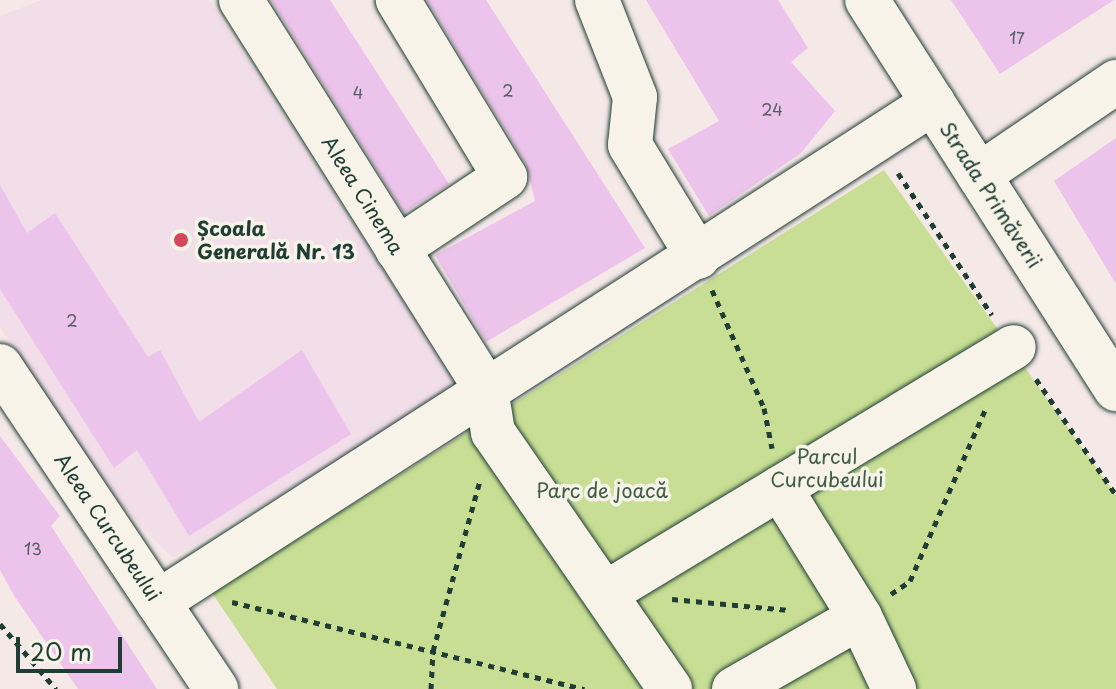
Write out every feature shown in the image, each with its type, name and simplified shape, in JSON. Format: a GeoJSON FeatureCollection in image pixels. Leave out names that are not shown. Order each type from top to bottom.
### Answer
{"type":"FeatureCollection","features":[{"type":"Feature","properties":{"kind":"street","name":"Aleea Cinema"},"geometry":{"type":"LineString","coordinates":[[241,0],[486,389]]}},
{"type":"Feature","properties":{"kind":"street"},"geometry":{"type":"LineString","coordinates":[[397,249],[505,177],[398,0]]}},
{"type":"Feature","properties":{"kind":"street"},"geometry":{"type":"LineString","coordinates":[[597,0],[635,97],[630,145],[698,257]]}},
{"type":"Feature","properties":{"kind":"street","name":"Strada Primăverii"},"geometry":{"type":"LineString","coordinates":[[867,0],[1116,389]]}},
{"type":"Feature","properties":{"kind":"street"},"geometry":{"type":"LineString","coordinates":[[979,175],[1116,82]]}},
{"type":"Feature","properties":{"kind":"street"},"geometry":{"type":"LineString","coordinates":[[158,602],[933,103]]}},
{"type":"Feature","properties":{"kind":"street"},"geometry":{"type":"LineString","coordinates":[[606,593],[1013,347]]}},
{"type":"Feature","properties":{"kind":"street","name":"Aleea Curcubeului"},"geometry":{"type":"LineString","coordinates":[[0,366],[216,689]]}},
{"type":"Feature","properties":{"kind":"street"},"geometry":{"type":"LineString","coordinates":[[486,389],[493,432],[670,689]]}},
{"type":"Feature","properties":{"kind":"street"},"geometry":{"type":"LineString","coordinates":[[780,488],[860,617],[894,689]]}},
{"type":"Feature","properties":{"kind":"street"},"geometry":{"type":"LineString","coordinates":[[734,689],[860,617]]}},
{"type":"Feature","properties":{"kind":"path"},"geometry":{"type":"LineString","coordinates":[[698,257],[764,408],[780,488]]}},
{"type":"Feature","properties":{"kind":"path"},"geometry":{"type":"LineString","coordinates":[[860,617],[910,581],[1013,347]]}},
{"type":"Feature","properties":{"kind":"path"},"geometry":{"type":"LineString","coordinates":[[431,689],[433,651],[493,432]]}},
{"type":"Feature","properties":{"kind":"path"},"geometry":{"type":"LineString","coordinates":[[669,599],[796,611]]}},
{"type":"Feature","properties":{"kind":"path"},"geometry":{"type":"LineString","coordinates":[[216,602],[584,689]]}},
{"type":"Feature","properties":{"kind":"path"},"geometry":{"type":"LineString","coordinates":[[0,624],[56,689]]}},
{"type":"Feature","properties":{"kind":"shaded area","name":"Școala Generală Nr. 13"},"geometry":{"type":"Polygon","coordinates":[[[41,0],[209,0],[454,379],[432,405],[172,558],[108,491],[0,327],[0,16],[41,0]]]}},
{"type":"Feature","properties":{"kind":"green space","name":"Parcul Curcubeului"},"geometry":{"type":"Polygon","coordinates":[[[884,170],[1116,495],[1116,689],[277,689],[212,593],[884,170]]]}},
{"type":"Feature","properties":{"kind":"building"},"geometry":{"type":"Polygon","coordinates":[[[271,0],[330,0],[449,184],[404,213],[271,0]]]}},
{"type":"Feature","properties":{"kind":"building"},"geometry":{"type":"Polygon","coordinates":[[[427,0],[486,0],[645,248],[486,342],[435,255],[535,201],[526,164],[427,0]]]}},
{"type":"Feature","properties":{"kind":"building"},"geometry":{"type":"Polygon","coordinates":[[[646,0],[778,0],[808,48],[791,62],[835,111],[801,153],[709,216],[668,149],[719,121],[646,0]]]}},
{"type":"Feature","properties":{"kind":"building"},"geometry":{"type":"Polygon","coordinates":[[[951,0],[1114,0],[1000,74],[951,0]]]}},
{"type":"Feature","properties":{"kind":"building"},"geometry":{"type":"Polygon","coordinates":[[[1116,138],[1116,284],[1054,181],[1116,138]]]}},
{"type":"Feature","properties":{"kind":"building"},"geometry":{"type":"Polygon","coordinates":[[[0,185],[27,233],[55,213],[148,357],[160,350],[199,422],[302,350],[351,434],[189,536],[137,450],[114,468],[0,289],[0,185]]]}},
{"type":"Feature","properties":{"kind":"building"},"geometry":{"type":"Polygon","coordinates":[[[0,436],[60,516],[51,526],[157,689],[78,689],[15,597],[0,570],[0,436]]]}},
{"type":"Feature","properties":{"kind":"place","name":"Școala Generală Nr. 13"},"geometry":{"type":"Point","coordinates":[181,240]}},
{"type":"Feature","properties":{"kind":"park label","name":"Parc de joacă"},"geometry":{"type":"Point","coordinates":[602,490]}}]}
